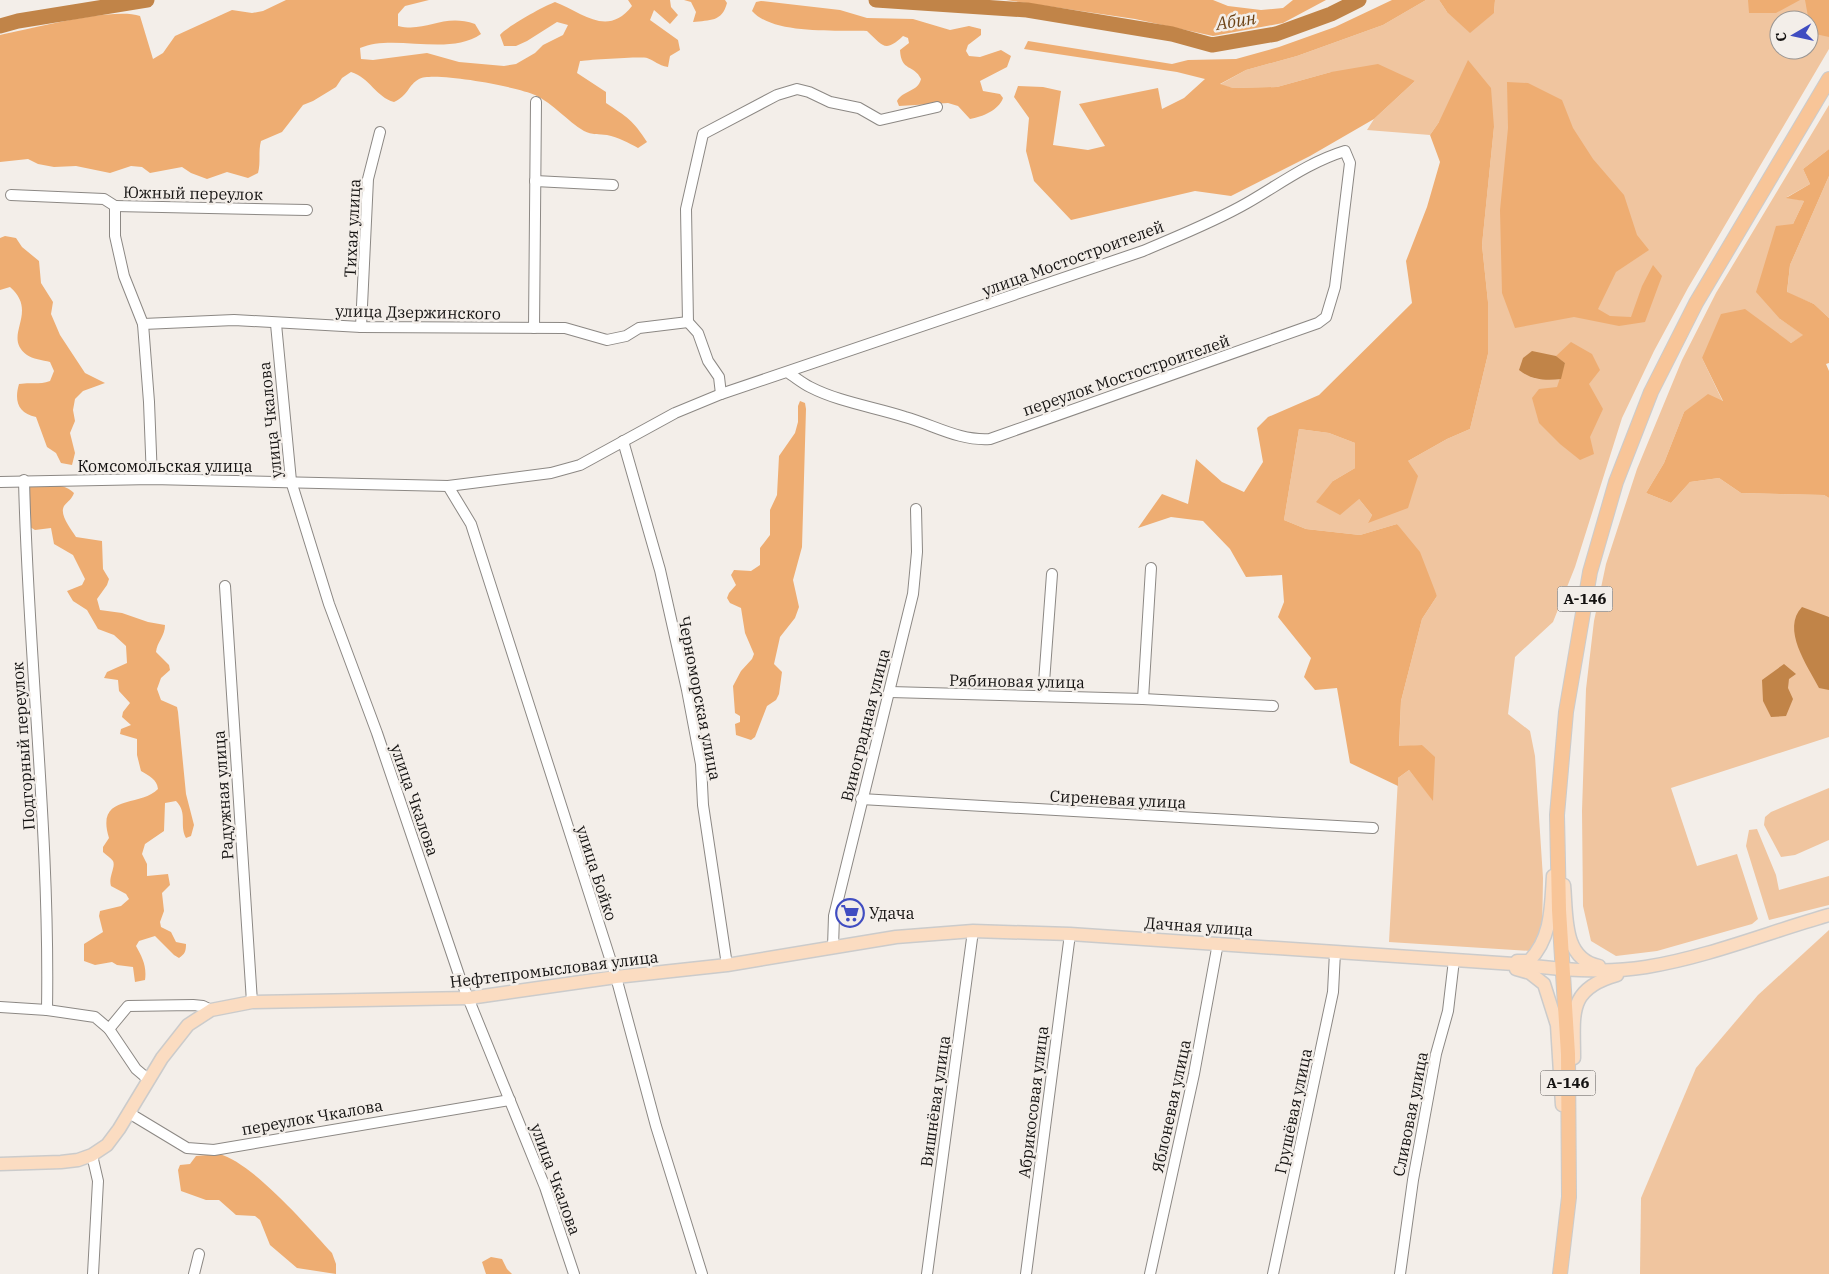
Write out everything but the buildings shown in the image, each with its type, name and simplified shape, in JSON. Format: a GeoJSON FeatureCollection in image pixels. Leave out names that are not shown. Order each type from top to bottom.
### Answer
{"type":"FeatureCollection","features":[{"type":"Feature","properties":{"kind":"highway","name":"А-146"},"geometry":{"type":"LineString","coordinates":[[1560,1274],[1569,1197],[1568,1054],[1562,969],[1557,815],[1566,712],[1590,572],[1616,482],[1651,392],[1696,303],[1829,78]]}},
{"type":"Feature","properties":{"kind":"main road"},"geometry":{"type":"LineString","coordinates":[[1497,963],[1529,960],[1540,950],[1550,920],[1557,815]]}},
{"type":"Feature","properties":{"kind":"main road"},"geometry":{"type":"LineString","coordinates":[[1557,815],[1570,942],[1581,960],[1597,966],[1646,967]]}},
{"type":"Feature","properties":{"kind":"main road"},"geometry":{"type":"LineString","coordinates":[[1569,1197],[1574,1090],[1574,1011],[1584,990],[1600,979],[1710,952],[1829,915]]}},
{"type":"Feature","properties":{"kind":"main road","name":"Дачная улица"},"geometry":{"type":"LineString","coordinates":[[833,947],[896,937],[973,931],[1070,934],[1218,943],[1562,969],[1608,970],[1646,967]]}},
{"type":"Feature","properties":{"kind":"main road","name":"Нефтепромысловая улица"},"geometry":{"type":"LineString","coordinates":[[211,1010],[252,1002],[468,998],[616,977],[727,964],[833,947]]}},
{"type":"Feature","properties":{"kind":"main road"},"geometry":{"type":"LineString","coordinates":[[1497,963],[1530,973],[1544,984],[1557,1025],[1569,1197]]}},
{"type":"Feature","properties":{"kind":"main road"},"geometry":{"type":"LineString","coordinates":[[0,1164],[78,1160],[106,1145],[129,1113],[162,1058],[188,1025],[211,1010]]}},
{"type":"Feature","properties":{"kind":"street"},"geometry":{"type":"LineString","coordinates":[[721,394],[719,377],[708,361],[698,333],[688,322],[686,209],[703,134],[776,96],[797,89],[809,92],[830,102],[858,108],[880,120],[937,107]]}},
{"type":"Feature","properties":{"kind":"street"},"geometry":{"type":"LineString","coordinates":[[534,328],[536,102]]}},
{"type":"Feature","properties":{"kind":"street","name":"Тихая улица"},"geometry":{"type":"LineString","coordinates":[[361,327],[368,179],[380,132]]}},
{"type":"Feature","properties":{"kind":"street","name":"улица Мостостроителей"},"geometry":{"type":"LineString","coordinates":[[788,372],[1143,251],[1195,229],[1247,203],[1295,172],[1328,156],[1345,151],[1350,163]]}},
{"type":"Feature","properties":{"kind":"street","name":"переулок Мостостроителей"},"geometry":{"type":"LineString","coordinates":[[788,372],[810,387],[826,394],[908,417],[957,436],[975,440],[990,439],[1318,323],[1326,317],[1336,287],[1350,163]]}},
{"type":"Feature","properties":{"kind":"street"},"geometry":{"type":"LineString","coordinates":[[535,181],[613,185]]}},
{"type":"Feature","properties":{"kind":"street"},"geometry":{"type":"LineString","coordinates":[[11,196],[104,199],[115,206]]}},
{"type":"Feature","properties":{"kind":"street","name":"Южный переулок"},"geometry":{"type":"LineString","coordinates":[[152,480],[143,324],[124,276],[115,236],[115,206],[307,210]]}},
{"type":"Feature","properties":{"kind":"street","name":"улица Дзержинского"},"geometry":{"type":"LineString","coordinates":[[143,324],[234,320],[276,324],[361,327],[565,328],[607,340],[626,336],[639,328],[688,322]]}},
{"type":"Feature","properties":{"kind":"street","name":"улица Чкалова"},"geometry":{"type":"LineString","coordinates":[[276,324],[291,482],[329,604],[377,734],[468,998],[545,1187],[574,1274]]}},
{"type":"Feature","properties":{"kind":"street","name":"Комсомольская улица"},"geometry":{"type":"LineString","coordinates":[[0,482],[24,480],[152,480],[448,486],[551,473],[580,464],[675,413],[721,394],[788,372]]}},
{"type":"Feature","properties":{"kind":"street","name":"Черноморская улица"},"geometry":{"type":"LineString","coordinates":[[623,441],[660,570],[687,690],[701,764],[703,805],[727,964]]}},
{"type":"Feature","properties":{"kind":"street","name":"Подгорный переулок"},"geometry":{"type":"LineString","coordinates":[[24,480],[26,570],[45,850],[48,926],[47,1010]]}},
{"type":"Feature","properties":{"kind":"street","name":"улица Бойко"},"geometry":{"type":"LineString","coordinates":[[448,486],[471,524],[616,977],[656,1126],[702,1274]]}},
{"type":"Feature","properties":{"kind":"street","name":"Виноградная улица"},"geometry":{"type":"LineString","coordinates":[[833,947],[834,916],[913,594],[917,552],[916,509]]}},
{"type":"Feature","properties":{"kind":"street"},"geometry":{"type":"LineString","coordinates":[[1143,699],[1151,568]]}},
{"type":"Feature","properties":{"kind":"street"},"geometry":{"type":"LineString","coordinates":[[1043,696],[1052,574]]}},
{"type":"Feature","properties":{"kind":"street","name":"Радужная улица"},"geometry":{"type":"LineString","coordinates":[[225,586],[252,1002]]}},
{"type":"Feature","properties":{"kind":"street","name":"Рябиновая улица"},"geometry":{"type":"LineString","coordinates":[[890,692],[1143,699],[1273,706]]}},
{"type":"Feature","properties":{"kind":"street","name":"Сиреневая улица"},"geometry":{"type":"LineString","coordinates":[[861,800],[1373,828]]}},
{"type":"Feature","properties":{"kind":"street","name":"Вишнёвая улица"},"geometry":{"type":"LineString","coordinates":[[927,1274],[973,931]]}},
{"type":"Feature","properties":{"kind":"street","name":"Абрикосовая улица"},"geometry":{"type":"LineString","coordinates":[[1026,1274],[1070,934]]}},
{"type":"Feature","properties":{"kind":"street","name":"Яблоневая улица"},"geometry":{"type":"LineString","coordinates":[[1150,1274],[1194,1074],[1218,943]]}},
{"type":"Feature","properties":{"kind":"street","name":"Грушёвая улица"},"geometry":{"type":"LineString","coordinates":[[1273,1274],[1333,992],[1335,952]]}},
{"type":"Feature","properties":{"kind":"street","name":"Сливовая улица"},"geometry":{"type":"LineString","coordinates":[[1400,1274],[1413,1180],[1436,1054],[1448,1011],[1454,960]]}},
{"type":"Feature","properties":{"kind":"street","name":"Нефтепромысловая улица"},"geometry":{"type":"LineString","coordinates":[[109,1029],[128,1006],[193,1004],[211,1010]]}},
{"type":"Feature","properties":{"kind":"street"},"geometry":{"type":"LineString","coordinates":[[0,1007],[95,1016],[109,1029],[136,1069],[149,1080]]}},
{"type":"Feature","properties":{"kind":"street","name":"переулок Чкалова"},"geometry":{"type":"LineString","coordinates":[[129,1113],[187,1148],[214,1150],[510,1100]]}},
{"type":"Feature","properties":{"kind":"street"},"geometry":{"type":"LineString","coordinates":[[92,1154],[98,1181],[93,1274]]}},
{"type":"Feature","properties":{"kind":"street"},"geometry":{"type":"LineString","coordinates":[[194,1274],[199,1254]]}},
{"type":"Feature","properties":{"kind":"shaded area"},"geometry":{"type":"Polygon","coordinates":[[[286,0],[429,0],[405,6],[398,14],[398,26],[418,27],[444,22],[463,21],[475,24],[481,34],[468,41],[453,44],[374,44],[360,48],[361,59],[373,60],[427,53],[459,62],[504,66],[516,64],[535,53],[543,45],[563,35],[568,25],[557,22],[516,46],[504,46],[500,35],[526,17],[555,2],[594,20],[604,21],[613,20],[623,15],[632,6],[628,0],[670,0],[671,7],[678,15],[670,24],[654,10],[650,20],[678,40],[680,50],[670,56],[668,67],[647,58],[580,61],[577,73],[606,92],[606,103],[629,120],[647,142],[638,148],[615,137],[584,131],[548,103],[526,92],[495,84],[457,78],[427,77],[415,81],[403,96],[394,102],[382,96],[358,75],[351,72],[342,78],[336,87],[303,105],[282,132],[261,141],[258,173],[248,178],[227,172],[207,179],[191,173],[182,167],[150,173],[142,167],[131,166],[110,173],[76,166],[54,167],[38,164],[28,159],[0,162],[0,35],[91,16],[127,14],[140,16],[153,59],[163,53],[175,36],[232,10],[252,13],[263,11],[286,0]]]}},
{"type":"Feature","properties":{"kind":"shaded area"},"geometry":{"type":"Polygon","coordinates":[[[684,0],[725,0],[727,3],[719,17],[693,22],[696,12],[691,2],[684,0]]]}},
{"type":"Feature","properties":{"kind":"shaded area"},"geometry":{"type":"Polygon","coordinates":[[[1006,0],[1213,0],[1228,6],[1261,10],[1283,8],[1293,0],[1326,0],[1283,23],[1213,36],[1135,19],[1006,0]]]}},
{"type":"Feature","properties":{"kind":"shaded area"},"geometry":{"type":"Polygon","coordinates":[[[1392,0],[1426,0],[1383,25],[1297,56],[1246,70],[1220,84],[1233,88],[1277,87],[1331,72],[1378,64],[1415,81],[1374,119],[1310,156],[1231,196],[1195,191],[1071,220],[1034,181],[1026,151],[1029,118],[1014,97],[1018,86],[1043,87],[1061,91],[1053,145],[1088,150],[1105,146],[1079,104],[1158,88],[1162,109],[1184,98],[1205,79],[1177,72],[1024,49],[1028,41],[1172,64],[1188,60],[1236,59],[1279,47],[1335,27],[1392,0]]]}},
{"type":"Feature","properties":{"kind":"shaded area"},"geometry":{"type":"Polygon","coordinates":[[[1426,0],[1439,0],[1447,12],[1494,13],[1495,0],[1829,0],[1829,49],[1688,288],[1654,351],[1622,418],[1575,567],[1553,622],[1515,657],[1508,714],[1530,731],[1535,756],[1543,878],[1542,936],[1531,951],[1389,942],[1398,778],[1409,770],[1433,800],[1422,745],[1399,747],[1401,701],[1422,619],[1437,596],[1397,524],[1360,535],[1306,529],[1284,520],[1299,429],[1329,433],[1355,443],[1355,468],[1333,481],[1359,499],[1372,515],[1368,523],[1408,461],[1447,439],[1470,429],[1488,354],[1488,302],[1482,245],[1494,127],[1439,122],[1430,135],[1367,130],[1374,119],[1415,81],[1331,72],[1277,87],[1233,88],[1219,85],[1246,70],[1297,56],[1383,25],[1426,0]]]}},
{"type":"Feature","properties":{"kind":"shaded area"},"geometry":{"type":"Polygon","coordinates":[[[1439,0],[1495,0],[1494,13],[1470,33],[1447,12],[1439,0]]]}},
{"type":"Feature","properties":{"kind":"shaded area"},"geometry":{"type":"Polygon","coordinates":[[[1748,0],[1800,0],[1782,10],[1769,10],[1769,13],[1749,13],[1748,0]]]}},
{"type":"Feature","properties":{"kind":"shaded area"},"geometry":{"type":"Polygon","coordinates":[[[1805,0],[1829,0],[1829,37],[1819,35],[1819,10],[1807,10],[1805,0]]]}},
{"type":"Feature","properties":{"kind":"shaded area"},"geometry":{"type":"Polygon","coordinates":[[[756,2],[840,10],[867,18],[913,19],[950,30],[969,26],[981,29],[981,35],[968,45],[966,51],[969,56],[980,57],[1001,50],[1011,56],[1007,67],[980,81],[983,91],[1000,94],[1003,98],[998,106],[990,112],[970,119],[958,106],[948,103],[899,106],[897,101],[900,97],[914,89],[921,79],[915,71],[905,65],[901,57],[900,50],[909,43],[908,38],[903,36],[892,44],[884,46],[867,31],[823,31],[790,28],[762,19],[752,11],[756,2]]]}},
{"type":"Feature","properties":{"kind":"shaded area"},"geometry":{"type":"Polygon","coordinates":[[[1468,60],[1491,88],[1494,127],[1482,245],[1488,302],[1488,354],[1470,429],[1447,439],[1408,461],[1418,476],[1408,508],[1368,523],[1372,515],[1359,499],[1340,515],[1316,502],[1333,481],[1355,468],[1355,443],[1329,433],[1299,429],[1284,520],[1306,529],[1360,535],[1397,524],[1420,552],[1437,596],[1422,619],[1401,701],[1399,746],[1422,745],[1435,757],[1433,801],[1409,770],[1398,778],[1398,786],[1350,763],[1337,688],[1315,690],[1304,677],[1311,658],[1278,617],[1284,602],[1282,575],[1246,577],[1230,549],[1203,521],[1171,517],[1138,528],[1162,494],[1188,504],[1196,459],[1222,482],[1244,492],[1263,462],[1257,428],[1268,417],[1319,395],[1412,303],[1406,261],[1427,207],[1440,162],[1430,135],[1439,122],[1468,60]]]}},
{"type":"Feature","properties":{"kind":"shaded area"},"geometry":{"type":"Polygon","coordinates":[[[1507,82],[1528,83],[1562,100],[1573,128],[1593,159],[1624,195],[1637,235],[1649,250],[1616,272],[1598,309],[1610,316],[1631,317],[1642,286],[1653,265],[1662,276],[1645,322],[1619,326],[1574,317],[1515,328],[1502,293],[1500,210],[1508,128],[1507,82]]]}},
{"type":"Feature","properties":{"kind":"shaded area"},"geometry":{"type":"Polygon","coordinates":[[[1829,105],[1829,149],[1803,169],[1810,184],[1787,197],[1804,201],[1793,224],[1780,319],[1804,335],[1791,343],[1772,331],[1702,358],[1723,402],[1684,412],[1664,463],[1646,493],[1671,503],[1690,482],[1719,478],[1741,493],[1824,495],[1829,498],[1829,737],[1671,788],[1697,866],[1737,854],[1758,919],[1752,924],[1657,951],[1616,956],[1591,941],[1583,906],[1582,811],[1586,689],[1594,621],[1606,564],[1637,469],[1682,360],[1716,293],[1829,105]]]}},
{"type":"Feature","properties":{"kind":"shaded area"},"geometry":{"type":"Polygon","coordinates":[[[1829,149],[1829,176],[1790,265],[1787,292],[1814,304],[1829,318],[1829,363],[1826,364],[1829,371],[1829,498],[1824,495],[1741,493],[1719,478],[1690,482],[1671,503],[1646,493],[1664,463],[1684,412],[1708,394],[1723,401],[1702,358],[1721,314],[1745,309],[1791,343],[1803,335],[1780,319],[1756,292],[1776,226],[1793,224],[1804,201],[1786,198],[1810,184],[1803,169],[1829,149]]]}},
{"type":"Feature","properties":{"kind":"shaded area"},"geometry":{"type":"Polygon","coordinates":[[[1829,176],[1829,318],[1814,304],[1787,293],[1790,265],[1829,176]]]}},
{"type":"Feature","properties":{"kind":"shaded area"},"geometry":{"type":"Polygon","coordinates":[[[5,236],[16,238],[22,247],[39,261],[41,283],[53,302],[51,314],[60,335],[85,373],[105,383],[83,391],[75,399],[73,410],[75,421],[70,433],[75,453],[72,465],[61,463],[56,453],[47,447],[36,417],[25,413],[17,401],[19,384],[50,381],[54,371],[50,362],[29,356],[20,348],[18,332],[22,306],[10,287],[0,290],[0,238],[5,236]]]}},
{"type":"Feature","properties":{"kind":"shaded area"},"geometry":{"type":"Polygon","coordinates":[[[1571,342],[1592,354],[1600,370],[1589,384],[1603,409],[1590,437],[1594,454],[1580,460],[1560,444],[1539,423],[1532,398],[1539,389],[1557,387],[1565,363],[1556,356],[1571,342]]]}},
{"type":"Feature","properties":{"kind":"shaded area"},"geometry":{"type":"Polygon","coordinates":[[[1532,351],[1556,356],[1565,363],[1561,379],[1539,379],[1519,370],[1523,358],[1532,351]]]}},
{"type":"Feature","properties":{"kind":"shaded area"},"geometry":{"type":"Polygon","coordinates":[[[800,401],[805,403],[806,409],[802,547],[793,580],[799,607],[795,618],[780,637],[774,664],[782,672],[779,694],[776,700],[767,706],[755,737],[751,740],[736,735],[735,724],[740,722],[740,716],[735,713],[733,686],[741,671],[754,654],[745,633],[741,608],[730,603],[727,598],[736,585],[731,575],[734,570],[751,571],[760,565],[760,548],[770,535],[770,510],[777,495],[779,456],[795,433],[800,401]]]}},
{"type":"Feature","properties":{"kind":"shaded area"},"geometry":{"type":"Polygon","coordinates":[[[31,485],[54,485],[70,489],[74,493],[64,506],[64,518],[76,537],[102,541],[103,569],[109,579],[97,599],[100,610],[122,613],[148,622],[165,625],[156,652],[169,665],[170,670],[161,678],[157,689],[161,700],[177,707],[186,794],[194,825],[191,836],[186,838],[180,806],[176,801],[165,803],[164,831],[145,844],[142,854],[147,864],[147,876],[168,874],[170,885],[162,893],[164,911],[160,922],[161,927],[171,932],[176,942],[186,944],[186,949],[179,958],[155,936],[139,941],[136,946],[145,966],[145,980],[135,982],[133,967],[117,965],[112,962],[95,965],[84,961],[84,944],[103,932],[99,916],[100,911],[121,906],[129,899],[126,894],[111,886],[110,883],[114,863],[103,852],[103,847],[109,838],[106,824],[108,814],[122,804],[150,795],[158,789],[154,780],[141,771],[137,755],[137,739],[120,734],[121,729],[131,725],[122,717],[123,712],[130,703],[119,691],[118,680],[104,678],[107,672],[127,663],[126,646],[114,635],[98,629],[87,610],[73,601],[67,591],[82,585],[85,579],[73,555],[54,544],[51,528],[35,530],[30,527],[28,490],[31,485]]]}},
{"type":"Feature","properties":{"kind":"shaded area"},"geometry":{"type":"Polygon","coordinates":[[[1802,607],[1829,617],[1829,690],[1819,688],[1798,647],[1794,626],[1796,616],[1802,607]]]}},
{"type":"Feature","properties":{"kind":"shaded area"},"geometry":{"type":"Polygon","coordinates":[[[1784,664],[1796,674],[1789,679],[1788,688],[1793,699],[1786,716],[1771,717],[1763,701],[1762,680],[1784,664]]]}},
{"type":"Feature","properties":{"kind":"shaded area"},"geometry":{"type":"Polygon","coordinates":[[[1829,788],[1829,840],[1795,855],[1781,857],[1764,825],[1765,817],[1771,812],[1829,788]]]}},
{"type":"Feature","properties":{"kind":"shaded area"},"geometry":{"type":"Polygon","coordinates":[[[1757,829],[1776,875],[1779,890],[1829,876],[1829,905],[1769,920],[1746,846],[1749,830],[1757,829]]]}},
{"type":"Feature","properties":{"kind":"shaded area"},"geometry":{"type":"Polygon","coordinates":[[[1829,930],[1829,1274],[1640,1274],[1641,1198],[1696,1068],[1758,995],[1829,930]]]}},
{"type":"Feature","properties":{"kind":"shaded area"},"geometry":{"type":"Polygon","coordinates":[[[219,1154],[232,1159],[247,1169],[294,1212],[332,1253],[336,1264],[336,1274],[297,1268],[270,1245],[260,1220],[255,1216],[236,1215],[219,1200],[206,1200],[181,1191],[178,1170],[180,1165],[190,1164],[196,1156],[219,1154]]]}},
{"type":"Feature","properties":{"kind":"shaded area"},"geometry":{"type":"Polygon","coordinates":[[[491,1257],[502,1259],[512,1274],[486,1274],[482,1262],[491,1257]]]}},
{"type":"Feature","properties":{"kind":"waterway","name":"Абин"},"geometry":{"type":"LineString","coordinates":[[0,26],[18,21],[147,0]]}},
{"type":"Feature","properties":{"kind":"waterway","name":"Абин"},"geometry":{"type":"LineString","coordinates":[[876,0],[1027,10],[1172,34],[1212,45],[1276,34],[1331,14],[1359,0]]}},
{"type":"Feature","properties":{"kind":"place","name":"Удача"},"geometry":{"type":"Point","coordinates":[850,913]}}]}
